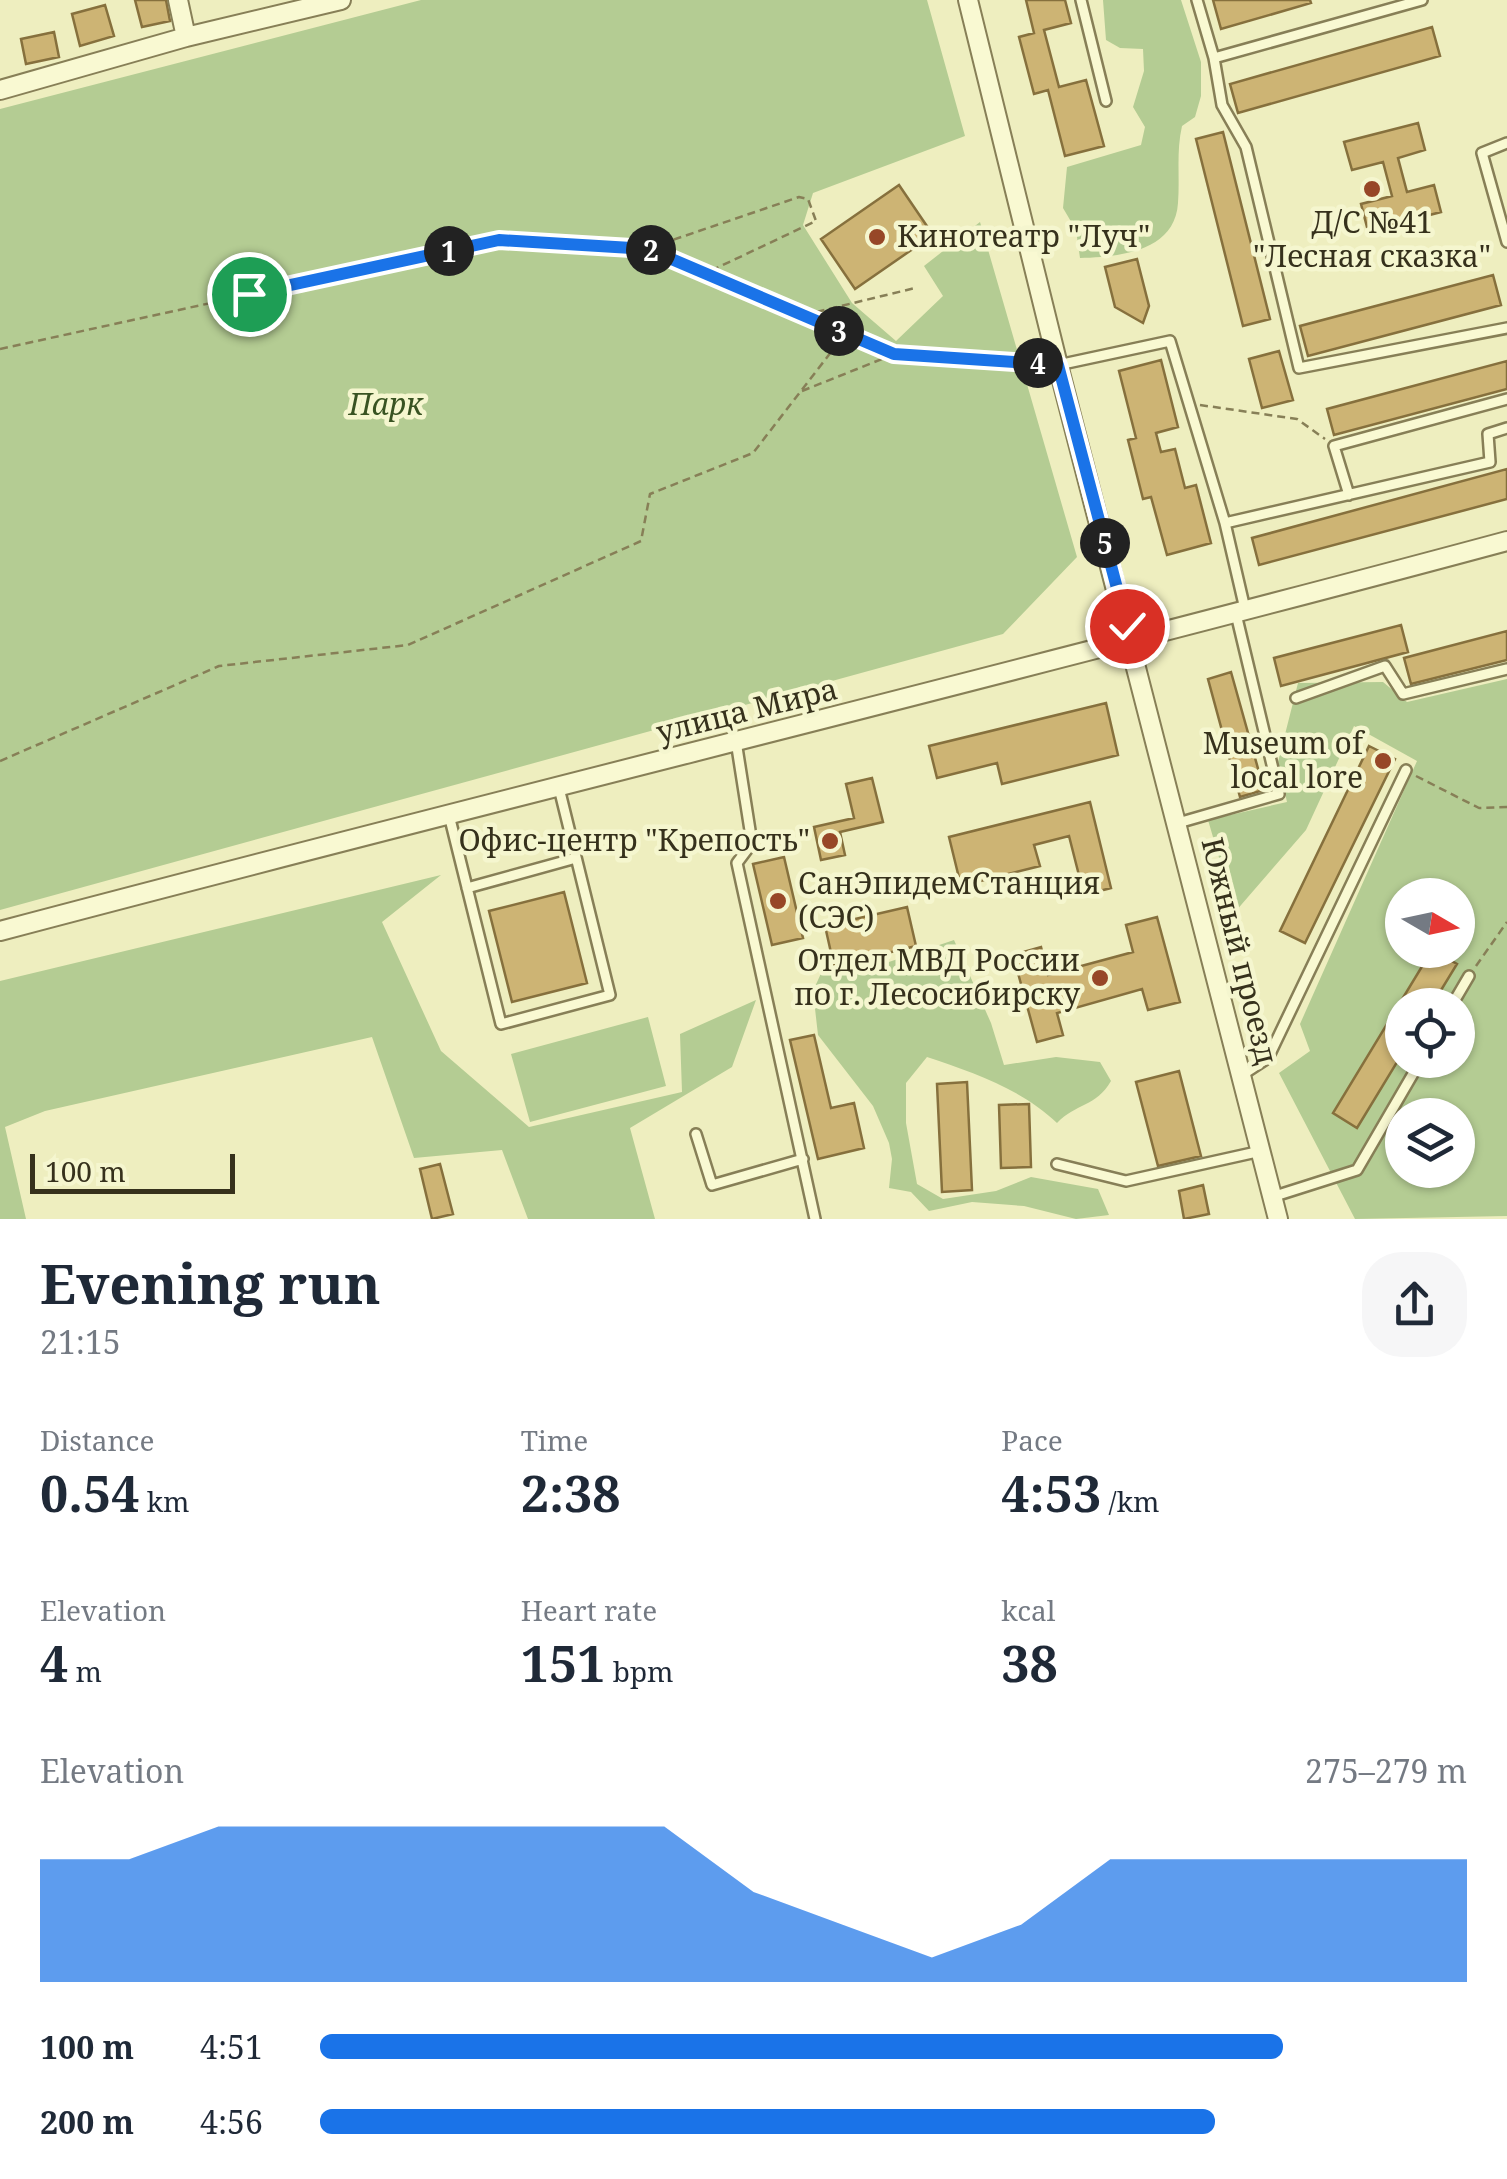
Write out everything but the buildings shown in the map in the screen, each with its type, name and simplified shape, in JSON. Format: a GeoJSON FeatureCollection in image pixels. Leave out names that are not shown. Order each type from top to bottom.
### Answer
{"type":"FeatureCollection","features":[{"type":"Feature","properties":{"kind":"street"},"geometry":{"type":"LineString","coordinates":[[178,0],[186,37]]}},
{"type":"Feature","properties":{"kind":"street"},"geometry":{"type":"LineString","coordinates":[[0,90],[186,37],[341,0]]}},
{"type":"Feature","properties":{"kind":"street","name":"Южный проезд"},"geometry":{"type":"LineString","coordinates":[[968,0],[1278,1219]]}},
{"type":"Feature","properties":{"kind":"street","name":"улица Мира"},"geometry":{"type":"LineString","coordinates":[[0,931],[1132,642],[1507,541]]}},
{"type":"Feature","properties":{"kind":"lane"},"geometry":{"type":"LineString","coordinates":[[1081,0],[1106,101]]}},
{"type":"Feature","properties":{"kind":"lane"},"geometry":{"type":"LineString","coordinates":[[1198,0],[1222,105],[1246,147],[1298,368],[1507,328]]}},
{"type":"Feature","properties":{"kind":"lane"},"geometry":{"type":"LineString","coordinates":[[1214,58],[1422,0]]}},
{"type":"Feature","properties":{"kind":"lane"},"geometry":{"type":"LineString","coordinates":[[1507,143],[1482,153],[1507,242]]}},
{"type":"Feature","properties":{"kind":"lane"},"geometry":{"type":"LineString","coordinates":[[1058,365],[1170,341],[1225,523],[1240,613],[1280,794],[1178,823]]}},
{"type":"Feature","properties":{"kind":"lane"},"geometry":{"type":"LineString","coordinates":[[1349,495],[1334,446],[1507,399]]}},
{"type":"Feature","properties":{"kind":"lane"},"geometry":{"type":"LineString","coordinates":[[1225,523],[1490,462],[1488,434],[1507,428]]}},
{"type":"Feature","properties":{"kind":"lane"},"geometry":{"type":"LineString","coordinates":[[1296,698],[1385,666],[1403,694],[1507,670]]}},
{"type":"Feature","properties":{"kind":"lane"},"geometry":{"type":"LineString","coordinates":[[736,742],[752,843],[737,863],[815,1219]]}},
{"type":"Feature","properties":{"kind":"lane"},"geometry":{"type":"LineString","coordinates":[[1242,1075],[1268,1058],[1406,770]]}},
{"type":"Feature","properties":{"kind":"lane"},"geometry":{"type":"LineString","coordinates":[[449,815],[501,1024],[610,994],[558,788]]}},
{"type":"Feature","properties":{"kind":"lane"},"geometry":{"type":"LineString","coordinates":[[467,888],[576,858]]}},
{"type":"Feature","properties":{"kind":"lane"},"geometry":{"type":"LineString","coordinates":[[1462,988],[1469,976]]}},
{"type":"Feature","properties":{"kind":"lane"},"geometry":{"type":"LineString","coordinates":[[1272,1197],[1357,1170],[1410,1078]]}},
{"type":"Feature","properties":{"kind":"lane"},"geometry":{"type":"LineString","coordinates":[[696,1134],[712,1185],[803,1160]]}},
{"type":"Feature","properties":{"kind":"lane"},"geometry":{"type":"LineString","coordinates":[[1057,1164],[1126,1181],[1260,1151]]}},
{"type":"Feature","properties":{"kind":"path"},"geometry":{"type":"LineString","coordinates":[[648,249],[808,198],[816,221],[705,273]]}},
{"type":"Feature","properties":{"kind":"path"},"geometry":{"type":"LineString","coordinates":[[0,349],[499,240],[648,249],[894,354],[1058,365]]}},
{"type":"Feature","properties":{"kind":"path"},"geometry":{"type":"LineString","coordinates":[[802,315],[915,288]]}},
{"type":"Feature","properties":{"kind":"path"},"geometry":{"type":"LineString","coordinates":[[0,761],[218,666],[408,644],[641,541],[650,494],[753,453],[846,334]]}},
{"type":"Feature","properties":{"kind":"path"},"geometry":{"type":"LineString","coordinates":[[802,391],[894,354]]}},
{"type":"Feature","properties":{"kind":"path"},"geometry":{"type":"LineString","coordinates":[[1189,403],[1297,419],[1334,446]]}},
{"type":"Feature","properties":{"kind":"path"},"geometry":{"type":"LineString","coordinates":[[1406,770],[1479,808],[1507,807]]}},
{"type":"Feature","properties":{"kind":"path"},"geometry":{"type":"LineString","coordinates":[[1469,976],[1507,922]]}},
{"type":"Feature","properties":{"kind":"green space","name":"Парк"},"geometry":{"type":"Polygon","coordinates":[[[421,0],[927,0],[965,136],[813,193],[803,225],[852,303],[896,341],[943,296],[924,266],[980,222],[1077,557],[1003,634],[0,910],[0,109],[421,0]]]}},
{"type":"Feature","properties":{"kind":"green space"},"geometry":{"type":"Polygon","coordinates":[[[1103,0],[1181,0],[1201,62],[1201,96],[1195,117],[1182,126],[1178,203],[1167,232],[1156,242],[1127,253],[1080,258],[1076,230],[1063,208],[1067,167],[1141,145],[1145,127],[1133,107],[1144,71],[1143,49],[1120,48],[1106,40],[1103,0]]]}},
{"type":"Feature","properties":{"kind":"green space"},"geometry":{"type":"Polygon","coordinates":[[[1507,679],[1507,1216],[1355,1219],[1279,1073],[1310,1051],[1300,1024],[1417,761],[1354,726],[1306,830],[1235,912],[1208,820],[1287,802],[1278,762],[1298,683],[1383,682],[1407,702],[1507,679]]]}},
{"type":"Feature","properties":{"kind":"green space"},"geometry":{"type":"Polygon","coordinates":[[[441,875],[382,922],[441,1051],[529,1127],[682,1092],[680,1034],[756,1000],[732,1067],[630,1128],[655,1219],[528,1219],[502,1150],[414,1158],[372,1037],[45,1111],[5,1127],[26,1219],[0,1219],[0,981],[441,875]]]}},
{"type":"Feature","properties":{"kind":"green space"},"geometry":{"type":"Polygon","coordinates":[[[954,940],[991,1023],[1004,1065],[1056,1057],[1100,1062],[1111,1081],[1099,1096],[1057,1123],[1012,1091],[927,1057],[906,1083],[906,1123],[917,1184],[943,1199],[996,1191],[1031,1177],[1098,1189],[1109,1215],[1076,1219],[1024,1206],[972,1202],[929,1211],[911,1192],[889,1188],[889,1143],[873,1106],[818,1035],[813,991],[823,969],[883,964],[954,940]]]}},
{"type":"Feature","properties":{"kind":"green space"},"geometry":{"type":"Polygon","coordinates":[[[648,1017],[666,1086],[530,1122],[511,1054],[648,1017]]]}},
{"type":"Feature","properties":{"kind":"place","name":"Д/С №41 \"Лесная сказка\""},"geometry":{"type":"Point","coordinates":[1372,189]}},
{"type":"Feature","properties":{"kind":"place","name":"Кинотеатр \"Луч\""},"geometry":{"type":"Point","coordinates":[877,237]}},
{"type":"Feature","properties":{"kind":"place","name":"Museum of local lore"},"geometry":{"type":"Point","coordinates":[1383,761]}},
{"type":"Feature","properties":{"kind":"place","name":"Офис-центр \"Крепость\""},"geometry":{"type":"Point","coordinates":[830,841]}},
{"type":"Feature","properties":{"kind":"place","name":"СанЭпидемСтанция (СЭС)"},"geometry":{"type":"Point","coordinates":[778,901]}},
{"type":"Feature","properties":{"kind":"place","name":"Отдел МВД России по г. Лесосибирску"},"geometry":{"type":"Point","coordinates":[1100,978]}},
{"type":"Feature","properties":{"kind":"route"},"geometry":{"type":"LineString","coordinates":[[249,294],[499,240],[648,249],[894,354],[1058,365],[1127,626]]}}]}
